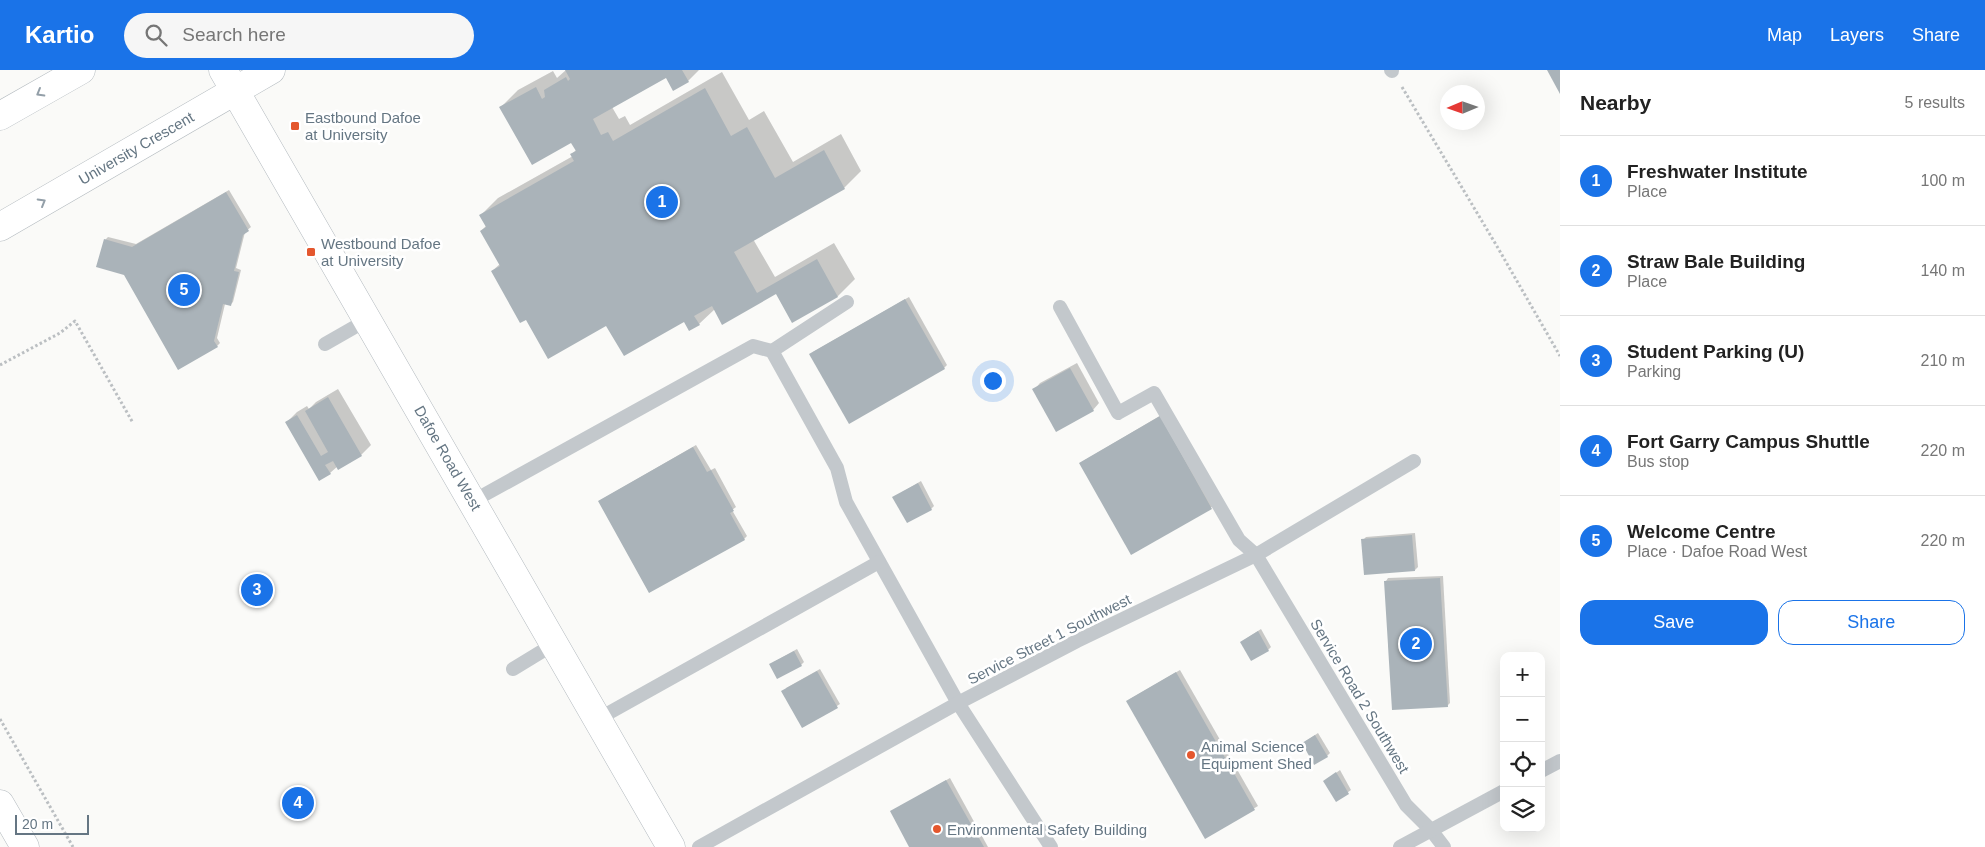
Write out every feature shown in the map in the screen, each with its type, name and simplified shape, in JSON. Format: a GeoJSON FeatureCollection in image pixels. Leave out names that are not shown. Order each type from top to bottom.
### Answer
{"type":"FeatureCollection","features":[{"type":"Feature","properties":{"kind":"street"},"geometry":{"type":"LineString","coordinates":[[0,116],[81,70]]}},
{"type":"Feature","properties":{"kind":"street","name":"University Crescent"},"geometry":{"type":"LineString","coordinates":[[0,227],[229,80],[271,70]]}},
{"type":"Feature","properties":{"kind":"street","name":"Dafoe Road West"},"geometry":{"type":"LineString","coordinates":[[229,80],[671,847]]}},
{"type":"Feature","properties":{"kind":"street"},"geometry":{"type":"LineString","coordinates":[[0,804],[26,847]]}},
{"type":"Feature","properties":{"kind":"lane"},"geometry":{"type":"LineString","coordinates":[[772,351],[847,302]]}},
{"type":"Feature","properties":{"kind":"lane","name":"Service Road 2 Southwest"},"geometry":{"type":"LineString","coordinates":[[1060,307],[1118,413],[1154,393],[1239,540],[1256,555],[1406,805],[1431,830],[1444,847]]}},
{"type":"Feature","properties":{"kind":"lane"},"geometry":{"type":"LineString","coordinates":[[325,344],[367,320]]}},
{"type":"Feature","properties":{"kind":"lane"},"geometry":{"type":"LineString","coordinates":[[472,501],[752,346],[772,351],[837,468],[846,502],[958,703],[1051,847]]}},
{"type":"Feature","properties":{"kind":"lane","name":"Service Street 1 Southwest"},"geometry":{"type":"LineString","coordinates":[[699,847],[958,703],[1078,641],[1256,555],[1414,461]]}},
{"type":"Feature","properties":{"kind":"lane"},"geometry":{"type":"LineString","coordinates":[[598,719],[879,562]]}},
{"type":"Feature","properties":{"kind":"lane"},"geometry":{"type":"LineString","coordinates":[[513,669],[554,644]]}},
{"type":"Feature","properties":{"kind":"lane"},"geometry":{"type":"LineString","coordinates":[[1545,769],[1560,761]]}},
{"type":"Feature","properties":{"kind":"lane"},"geometry":{"type":"LineString","coordinates":[[1400,847],[1500,793]]}},
{"type":"Feature","properties":{"kind":"path"},"geometry":{"type":"LineString","coordinates":[[1392,71],[1560,356]]}},
{"type":"Feature","properties":{"kind":"path"},"geometry":{"type":"LineString","coordinates":[[0,365],[60,333],[75,321],[133,424]]}},
{"type":"Feature","properties":{"kind":"path"},"geometry":{"type":"LineString","coordinates":[[0,720],[73,847]]}},
{"type":"Feature","properties":{"kind":"building"},"geometry":{"type":"Polygon","coordinates":[[[565,70],[682,70],[689,82],[673,91],[666,78],[593,119],[601,135],[608,132],[613,141],[705,88],[731,136],[747,127],[775,178],[824,150],[845,189],[734,252],[757,293],[817,259],[838,297],[792,323],[776,294],[722,325],[712,306],[694,316],[700,325],[689,331],[684,322],[624,356],[606,326],[548,359],[526,320],[520,323],[491,271],[500,266],[480,231],[486,227],[479,215],[574,161],[570,154],[576,151],[571,143],[532,165],[499,107],[536,87],[542,99],[545,97],[544,90],[566,77],[568,81],[570,79],[565,70]]]}},
{"type":"Feature","properties":{"kind":"building"},"geometry":{"type":"Polygon","coordinates":[[[1547,70],[1560,70],[1560,94],[1547,70]]]}},
{"type":"Feature","properties":{"kind":"building"},"geometry":{"type":"Polygon","coordinates":[[[226,192],[249,231],[243,235],[234,271],[239,272],[231,306],[223,304],[214,341],[218,347],[178,370],[124,275],[96,267],[104,239],[132,247],[226,192]]]}},
{"type":"Feature","properties":{"kind":"building"},"geometry":{"type":"Polygon","coordinates":[[[905,299],[945,369],[849,424],[809,354],[905,299]]]}},
{"type":"Feature","properties":{"kind":"building"},"geometry":{"type":"Polygon","coordinates":[[[1070,368],[1094,411],[1056,432],[1032,389],[1070,368]]]}},
{"type":"Feature","properties":{"kind":"building"},"geometry":{"type":"Polygon","coordinates":[[[328,397],[362,456],[338,470],[333,461],[325,465],[331,474],[319,481],[285,422],[297,415],[321,456],[328,452],[305,411],[328,397]]]}},
{"type":"Feature","properties":{"kind":"building"},"geometry":{"type":"Polygon","coordinates":[[[1160,416],[1212,509],[1131,555],[1079,463],[1160,416]]]}},
{"type":"Feature","properties":{"kind":"building"},"geometry":{"type":"Polygon","coordinates":[[[693,447],[707,472],[711,470],[734,511],[730,513],[745,540],[649,593],[598,501],[693,447]]]}},
{"type":"Feature","properties":{"kind":"building"},"geometry":{"type":"Polygon","coordinates":[[[918,483],[932,510],[907,523],[892,497],[918,483]]]}},
{"type":"Feature","properties":{"kind":"building"},"geometry":{"type":"Polygon","coordinates":[[[1412,535],[1415,571],[1364,575],[1361,539],[1412,535]]]}},
{"type":"Feature","properties":{"kind":"building"},"geometry":{"type":"Polygon","coordinates":[[[1440,578],[1448,707],[1392,710],[1384,581],[1440,578]]]}},
{"type":"Feature","properties":{"kind":"building"},"geometry":{"type":"Polygon","coordinates":[[[1258,631],[1269,651],[1251,661],[1240,642],[1258,631]]]}},
{"type":"Feature","properties":{"kind":"building"},"geometry":{"type":"Polygon","coordinates":[[[794,651],[802,666],[777,679],[769,664],[794,651]]]}},
{"type":"Feature","properties":{"kind":"building"},"geometry":{"type":"Polygon","coordinates":[[[817,671],[838,708],[802,728],[781,691],[817,671]]]}},
{"type":"Feature","properties":{"kind":"building","name":"Animal Science Equipment Shed"},"geometry":{"type":"Polygon","coordinates":[[[1176,672],[1255,810],[1205,839],[1126,701],[1176,672]]]}},
{"type":"Feature","properties":{"kind":"building"},"geometry":{"type":"Polygon","coordinates":[[[1315,735],[1328,757],[1314,765],[1302,743],[1315,735]]]}},
{"type":"Feature","properties":{"kind":"building"},"geometry":{"type":"Polygon","coordinates":[[[1336,772],[1349,794],[1336,802],[1323,781],[1336,772]]]}},
{"type":"Feature","properties":{"kind":"building","name":"Environmental Safety Building"},"geometry":{"type":"Polygon","coordinates":[[[946,780],[984,847],[909,847],[890,811],[946,780]]]}},
{"type":"Feature","properties":{"kind":"place","name":"Eastbound Dafoe at University"},"geometry":{"type":"Point","coordinates":[295,126]}},
{"type":"Feature","properties":{"kind":"place","name":"Freshwater Institute"},"geometry":{"type":"Point","coordinates":[662,202]}},
{"type":"Feature","properties":{"kind":"place","name":"Westbound Dafoe at University"},"geometry":{"type":"Point","coordinates":[311,252]}},
{"type":"Feature","properties":{"kind":"place","name":"Welcome Centre"},"geometry":{"type":"Point","coordinates":[184,290]}},
{"type":"Feature","properties":{"kind":"place","name":"Student Parking (U)"},"geometry":{"type":"Point","coordinates":[257,590]}},
{"type":"Feature","properties":{"kind":"place","name":"Straw Bale Building"},"geometry":{"type":"Point","coordinates":[1416,644]}},
{"type":"Feature","properties":{"kind":"place","name":"Animal Science Equipment Shed"},"geometry":{"type":"Point","coordinates":[1191,755]}},
{"type":"Feature","properties":{"kind":"place","name":"Fort Garry Campus Shuttle"},"geometry":{"type":"Point","coordinates":[298,803]}},
{"type":"Feature","properties":{"kind":"place","name":"Environmental Safety Building"},"geometry":{"type":"Point","coordinates":[937,829]}}]}
